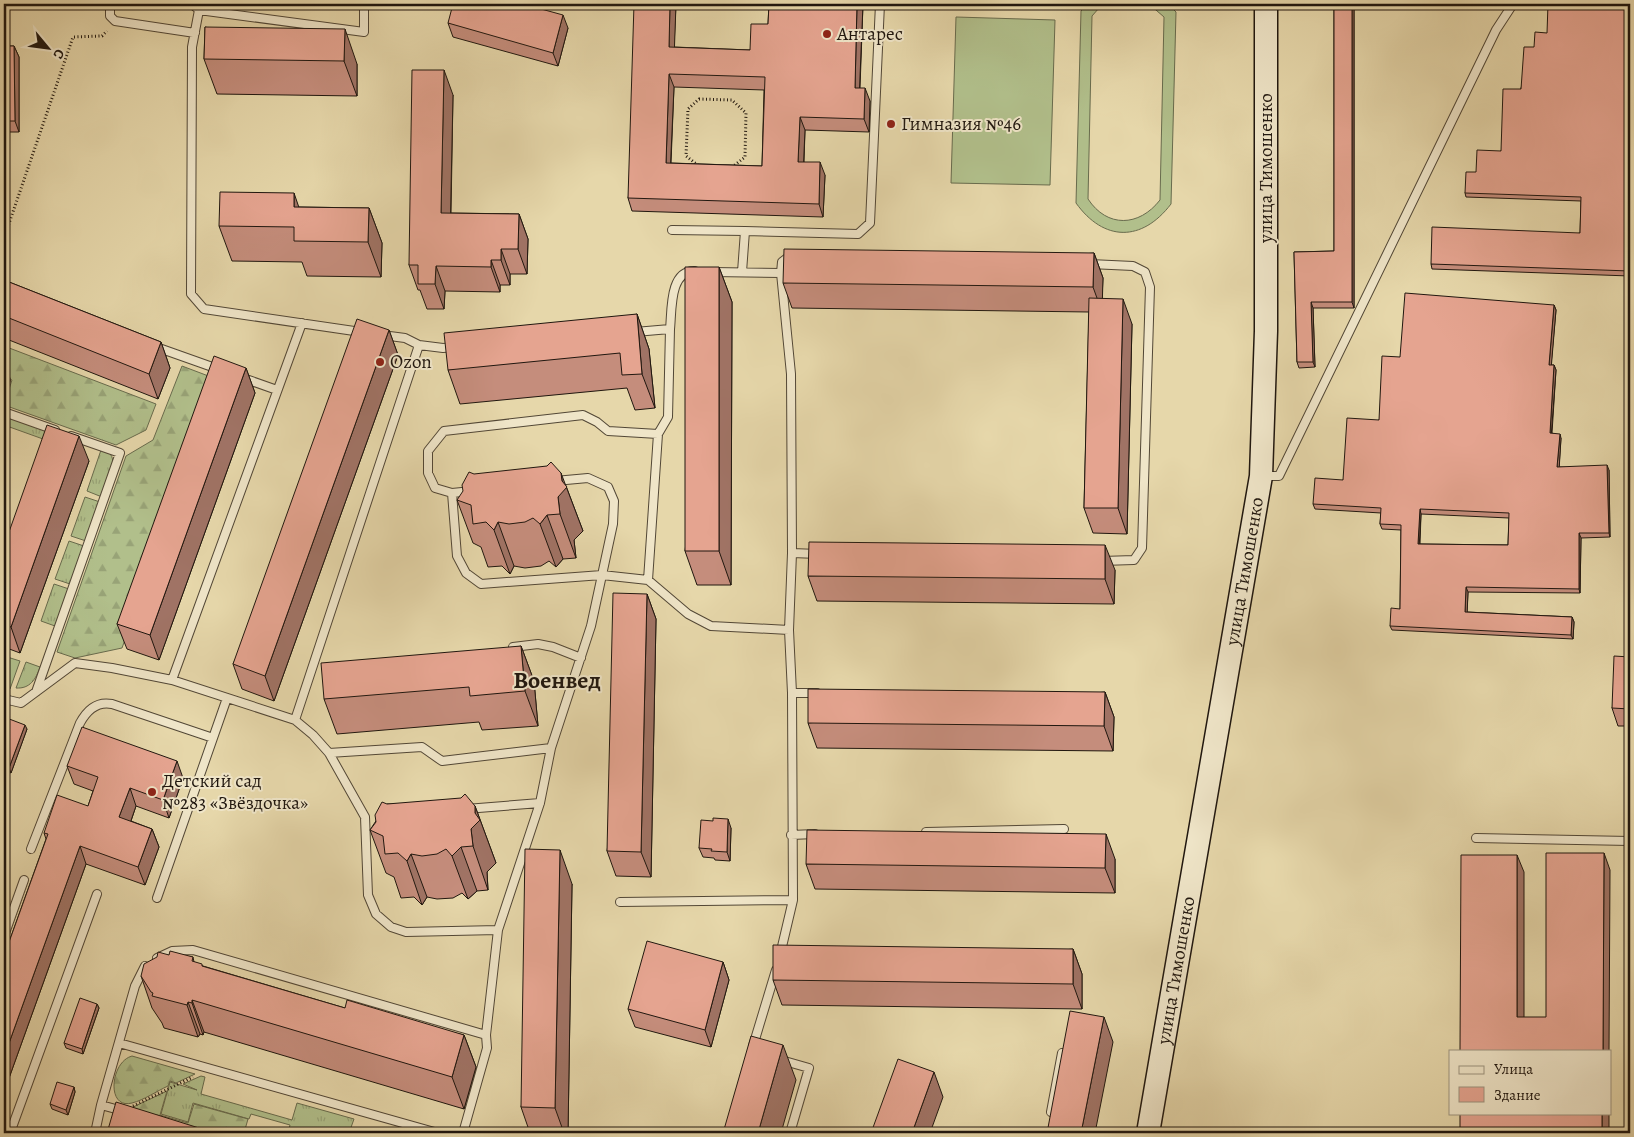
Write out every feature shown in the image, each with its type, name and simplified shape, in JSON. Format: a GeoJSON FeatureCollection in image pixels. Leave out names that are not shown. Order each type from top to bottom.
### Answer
{"type":"FeatureCollection","features":[{"type":"Feature","properties":{"kind":"street","name":"улица Тимошенко"},"geometry":{"type":"LineString","coordinates":[[1148,1133],[1261,476],[1266,331],[1266,4]]}},
{"type":"Feature","properties":{"kind":"lane"},"geometry":{"type":"LineString","coordinates":[[110,4],[110,16],[115,21],[195,33]]}},
{"type":"Feature","properties":{"kind":"lane"},"geometry":{"type":"LineString","coordinates":[[192,4],[200,10],[364,32],[364,4]]}},
{"type":"Feature","properties":{"kind":"lane"},"geometry":{"type":"LineString","coordinates":[[672,230],[858,234],[870,224],[880,4]]}},
{"type":"Feature","properties":{"kind":"lane"},"geometry":{"type":"LineString","coordinates":[[1261,476],[1279,476],[1496,30],[1512,4]]}},
{"type":"Feature","properties":{"kind":"lane"},"geometry":{"type":"LineString","coordinates":[[200,10],[192,47],[191,294],[204,310],[368,333]]}},
{"type":"Feature","properties":{"kind":"lane"},"geometry":{"type":"LineString","coordinates":[[742,272],[745,231]]}},
{"type":"Feature","properties":{"kind":"lane"},"geometry":{"type":"LineString","coordinates":[[761,1054],[752,1051],[781,952],[793,900],[791,835],[792,693],[789,630],[792,553],[791,374],[781,273],[782,262],[790,255],[800,256]]}},
{"type":"Feature","properties":{"kind":"lane"},"geometry":{"type":"LineString","coordinates":[[1084,264],[1133,266],[1145,272],[1150,287],[1142,548],[1134,560],[1122,562],[1092,561]]}},
{"type":"Feature","properties":{"kind":"lane"},"geometry":{"type":"LineString","coordinates":[[648,580],[658,434],[668,416],[670,329],[675,287],[680,276],[691,271],[781,273]]}},
{"type":"Feature","properties":{"kind":"lane"},"geometry":{"type":"LineString","coordinates":[[172,680],[302,323]]}},
{"type":"Feature","properties":{"kind":"lane"},"geometry":{"type":"LineString","coordinates":[[631,332],[670,329]]}},
{"type":"Feature","properties":{"kind":"lane"},"geometry":{"type":"LineString","coordinates":[[377,334],[405,338],[419,345],[443,348],[463,346]]}},
{"type":"Feature","properties":{"kind":"lane"},"geometry":{"type":"LineString","coordinates":[[146,344],[225,372]]}},
{"type":"Feature","properties":{"kind":"lane"},"geometry":{"type":"LineString","coordinates":[[295,720],[419,345]]}},
{"type":"Feature","properties":{"kind":"lane"},"geometry":{"type":"LineString","coordinates":[[234,375],[277,390]]}},
{"type":"Feature","properties":{"kind":"lane"},"geometry":{"type":"LineString","coordinates":[[4,412],[120,453],[36,692]]}},
{"type":"Feature","properties":{"kind":"lane"},"geometry":{"type":"LineString","coordinates":[[480,490],[452,494],[435,488],[428,473],[428,451],[444,431],[583,415],[597,422],[608,431],[658,434]]}},
{"type":"Feature","properties":{"kind":"lane"},"geometry":{"type":"LineString","coordinates":[[462,1133],[487,1048],[486,1035],[498,930],[540,803],[552,748],[591,626],[612,524],[614,501],[608,487],[588,478],[545,482]]}},
{"type":"Feature","properties":{"kind":"lane"},"geometry":{"type":"LineString","coordinates":[[452,494],[457,556],[466,574],[481,584],[602,575],[648,580],[688,614],[711,626],[789,630]]}},
{"type":"Feature","properties":{"kind":"lane"},"geometry":{"type":"LineString","coordinates":[[792,553],[822,554]]}},
{"type":"Feature","properties":{"kind":"lane"},"geometry":{"type":"LineString","coordinates":[[500,648],[538,644],[553,647],[581,658]]}},
{"type":"Feature","properties":{"kind":"lane"},"geometry":{"type":"LineString","coordinates":[[4,699],[21,703],[75,663],[172,680],[295,720],[313,735],[329,753],[365,817],[368,895],[376,914],[391,927],[406,932],[498,930]]}},
{"type":"Feature","properties":{"kind":"lane"},"geometry":{"type":"LineString","coordinates":[[792,693],[821,693]]}},
{"type":"Feature","properties":{"kind":"lane"},"geometry":{"type":"LineString","coordinates":[[157,898],[227,698]]}},
{"type":"Feature","properties":{"kind":"lane"},"geometry":{"type":"LineString","coordinates":[[32,849],[80,723],[90,709],[100,704],[112,704],[213,738]]}},
{"type":"Feature","properties":{"kind":"lane"},"geometry":{"type":"LineString","coordinates":[[329,753],[422,748],[442,761],[552,748]]}},
{"type":"Feature","properties":{"kind":"lane"},"geometry":{"type":"LineString","coordinates":[[462,810],[540,803]]}},
{"type":"Feature","properties":{"kind":"lane"},"geometry":{"type":"LineString","coordinates":[[365,817],[374,816]]}},
{"type":"Feature","properties":{"kind":"lane"},"geometry":{"type":"LineString","coordinates":[[918,832],[1064,829]]}},
{"type":"Feature","properties":{"kind":"lane"},"geometry":{"type":"LineString","coordinates":[[791,835],[820,834]]}},
{"type":"Feature","properties":{"kind":"lane"},"geometry":{"type":"LineString","coordinates":[[1476,838],[1630,841]]}},
{"type":"Feature","properties":{"kind":"lane"},"geometry":{"type":"LineString","coordinates":[[4,936],[24,880]]}},
{"type":"Feature","properties":{"kind":"lane"},"geometry":{"type":"LineString","coordinates":[[10,1133],[98,894]]}},
{"type":"Feature","properties":{"kind":"lane"},"geometry":{"type":"LineString","coordinates":[[620,902],[793,900]]}},
{"type":"Feature","properties":{"kind":"lane"},"geometry":{"type":"LineString","coordinates":[[95,1133],[101,1104],[135,986],[147,963],[172,951],[193,950],[486,1035]]}},
{"type":"Feature","properties":{"kind":"lane"},"geometry":{"type":"LineString","coordinates":[[781,952],[791,952]]}},
{"type":"Feature","properties":{"kind":"lane"},"geometry":{"type":"LineString","coordinates":[[119,1043],[438,1133]]}},
{"type":"Feature","properties":{"kind":"lane"},"geometry":{"type":"LineString","coordinates":[[1048,1124],[1062,1053]]}},
{"type":"Feature","properties":{"kind":"lane"},"geometry":{"type":"LineString","coordinates":[[771,1057],[809,1068],[790,1133]]}},
{"type":"Feature","properties":{"kind":"lane"},"geometry":{"type":"LineString","coordinates":[[101,1104],[125,1112]]}},
{"type":"Feature","properties":{"kind":"path"},"geometry":{"type":"LineString","coordinates":[[4,238],[73,37],[102,36],[115,21]]}},
{"type":"Feature","properties":{"kind":"path"},"geometry":{"type":"LineString","coordinates":[[699,99],[732,100],[746,113],[745,157],[731,168],[708,167],[699,166],[686,156],[688,109],[699,99]]}},
{"type":"Feature","properties":{"kind":"path"},"geometry":{"type":"LineString","coordinates":[[708,167],[708,172]]}},
{"type":"Feature","properties":{"kind":"path"},"geometry":{"type":"LineString","coordinates":[[125,1112],[210,1069]]}},
{"type":"Feature","properties":{"kind":"green space"},"geometry":{"type":"Polygon","coordinates":[[[1088,4],[1106,4],[1099,8],[1092,16],[1088,199],[1104,215],[1123,220],[1143,215],[1160,200],[1164,17],[1149,4],[1168,4],[1176,12],[1171,204],[1160,216],[1136,231],[1123,232],[1099,225],[1087,216],[1076,203],[1081,11],[1088,4]]]}},
{"type":"Feature","properties":{"kind":"green space"},"geometry":{"type":"Polygon","coordinates":[[[956,17],[1055,20],[1050,185],[951,183],[956,17]]]}},
{"type":"Feature","properties":{"kind":"green space"},"geometry":{"type":"Polygon","coordinates":[[[4,346],[156,404],[146,430],[116,445],[4,405],[12,380],[4,376],[4,346]]]}},
{"type":"Feature","properties":{"kind":"green space"},"geometry":{"type":"Polygon","coordinates":[[[182,366],[219,380],[122,648],[75,658],[57,652],[126,456],[153,440],[182,366]]]}},
{"type":"Feature","properties":{"kind":"green space"},"geometry":{"type":"Polygon","coordinates":[[[4,414],[47,429],[43,439],[4,425],[4,414]]]}},
{"type":"Feature","properties":{"kind":"green space"},"geometry":{"type":"Polygon","coordinates":[[[101,450],[109,453],[113,461],[111,474],[102,497],[87,491],[101,450]]]}},
{"type":"Feature","properties":{"kind":"green space"},"geometry":{"type":"Polygon","coordinates":[[[85,497],[100,502],[86,541],[71,536],[85,497]]]}},
{"type":"Feature","properties":{"kind":"green space"},"geometry":{"type":"Polygon","coordinates":[[[69,541],[84,546],[70,584],[55,579],[69,541]]]}},
{"type":"Feature","properties":{"kind":"green space"},"geometry":{"type":"Polygon","coordinates":[[[54,584],[69,589],[55,626],[41,621],[54,584]]]}},
{"type":"Feature","properties":{"kind":"green space"},"geometry":{"type":"Polygon","coordinates":[[[4,656],[20,661],[10,689],[4,688],[4,656]]]}},
{"type":"Feature","properties":{"kind":"green space"},"geometry":{"type":"Polygon","coordinates":[[[26,662],[40,667],[29,685],[16,688],[26,662]]]}},
{"type":"Feature","properties":{"kind":"green space"},"geometry":{"type":"Polygon","coordinates":[[[132,1056],[195,1074],[176,1083],[170,1081],[168,1086],[141,1100],[124,1103],[118,1099],[115,1093],[115,1075],[125,1060],[132,1056]]]}},
{"type":"Feature","properties":{"kind":"green space"},"geometry":{"type":"Polygon","coordinates":[[[201,1076],[205,1077],[201,1094],[292,1120],[297,1103],[354,1119],[349,1133],[288,1133],[290,1125],[251,1114],[249,1119],[193,1103],[188,1122],[161,1114],[170,1082],[197,1090],[183,1084],[201,1076]]]}},
{"type":"Feature","properties":{"kind":"green space"},"geometry":{"type":"Polygon","coordinates":[[[167,1091],[160,1115],[188,1123],[194,1104],[248,1119],[244,1133],[211,1133],[131,1108],[167,1091]]]}},
{"type":"Feature","properties":{"kind":"building"},"geometry":{"type":"Polygon","coordinates":[[[453,4],[523,4],[563,15],[553,53],[448,23],[453,4]]]}},
{"type":"Feature","properties":{"kind":"building"},"geometry":{"type":"Polygon","coordinates":[[[634,4],[670,4],[669,47],[750,50],[751,24],[768,24],[769,4],[857,4],[855,88],[865,88],[864,119],[800,117],[798,162],[820,162],[819,204],[628,198],[634,4]],[[669,74],[666,163],[762,166],[765,77],[669,74]]]}},
{"type":"Feature","properties":{"kind":"building"},"geometry":{"type":"Polygon","coordinates":[[[1334,4],[1352,4],[1352,302],[1311,302],[1313,362],[1297,362],[1294,252],[1334,251],[1334,4]]]}},
{"type":"Feature","properties":{"kind":"building"},"geometry":{"type":"Polygon","coordinates":[[[1548,4],[1630,4],[1630,271],[1431,264],[1432,227],[1580,233],[1581,197],[1465,193],[1466,172],[1476,172],[1477,150],[1501,151],[1503,89],[1521,89],[1524,47],[1534,47],[1535,32],[1547,33],[1548,4]]]}},
{"type":"Feature","properties":{"kind":"building"},"geometry":{"type":"Polygon","coordinates":[[[205,27],[345,29],[344,61],[204,59],[205,27]]]}},
{"type":"Feature","properties":{"kind":"building"},"geometry":{"type":"Polygon","coordinates":[[[4,46],[14,46],[15,121],[4,121],[4,46]]]}},
{"type":"Feature","properties":{"kind":"building"},"geometry":{"type":"Polygon","coordinates":[[[412,70],[444,70],[441,213],[519,214],[518,249],[501,249],[501,260],[491,260],[491,267],[436,266],[435,284],[418,284],[418,265],[409,265],[412,70]]]}},
{"type":"Feature","properties":{"kind":"building"},"geometry":{"type":"Polygon","coordinates":[[[220,192],[294,193],[294,207],[369,208],[368,242],[294,241],[294,227],[219,226],[220,192]]]}},
{"type":"Feature","properties":{"kind":"building"},"geometry":{"type":"Polygon","coordinates":[[[784,249],[1094,253],[1093,287],[783,283],[784,249]]]}},
{"type":"Feature","properties":{"kind":"building"},"geometry":{"type":"Polygon","coordinates":[[[685,267],[719,267],[719,551],[685,551],[685,267]]]}},
{"type":"Feature","properties":{"kind":"building"},"geometry":{"type":"Polygon","coordinates":[[[4,280],[161,342],[149,374],[4,316],[4,280]]]}},
{"type":"Feature","properties":{"kind":"building"},"geometry":{"type":"Polygon","coordinates":[[[1405,293],[1554,305],[1549,365],[1554,365],[1550,433],[1560,434],[1557,467],[1607,465],[1609,533],[1579,533],[1579,589],[1466,587],[1465,612],[1572,617],[1571,635],[1390,626],[1391,608],[1400,609],[1401,525],[1380,524],[1381,508],[1313,504],[1315,478],[1343,480],[1347,418],[1379,420],[1382,356],[1400,357],[1405,293]],[[1420,509],[1418,544],[1508,545],[1509,513],[1420,509]]]}},
{"type":"Feature","properties":{"kind":"building"},"geometry":{"type":"Polygon","coordinates":[[[1089,298],[1123,299],[1118,508],[1084,508],[1089,298]]]}},
{"type":"Feature","properties":{"kind":"building"},"geometry":{"type":"Polygon","coordinates":[[[637,314],[642,374],[622,375],[620,353],[448,370],[444,333],[637,314]]]}},
{"type":"Feature","properties":{"kind":"building"},"geometry":{"type":"Polygon","coordinates":[[[357,319],[389,330],[265,676],[233,664],[357,319]]]}},
{"type":"Feature","properties":{"kind":"building"},"geometry":{"type":"Polygon","coordinates":[[[214,356],[246,368],[150,635],[117,624],[214,356]]]}},
{"type":"Feature","properties":{"kind":"building"},"geometry":{"type":"Polygon","coordinates":[[[47,425],[79,436],[11,627],[4,625],[4,546],[47,425]]]}},
{"type":"Feature","properties":{"kind":"building"},"geometry":{"type":"Polygon","coordinates":[[[551,462],[561,473],[562,481],[567,487],[558,497],[560,514],[547,515],[540,524],[533,518],[525,522],[509,524],[498,522],[494,530],[486,522],[473,524],[471,505],[457,500],[463,491],[462,485],[469,472],[474,474],[547,466],[551,462]]]}},
{"type":"Feature","properties":{"kind":"building"},"geometry":{"type":"Polygon","coordinates":[[[809,542],[1105,545],[1105,579],[808,576],[809,542]]]}},
{"type":"Feature","properties":{"kind":"building"},"geometry":{"type":"Polygon","coordinates":[[[613,593],[647,594],[641,852],[607,851],[613,593]]]}},
{"type":"Feature","properties":{"kind":"building"},"geometry":{"type":"Polygon","coordinates":[[[521,646],[525,691],[470,696],[469,687],[324,699],[321,663],[521,646]]]}},
{"type":"Feature","properties":{"kind":"building"},"geometry":{"type":"Polygon","coordinates":[[[1614,656],[1630,657],[1630,709],[1612,708],[1614,656]]]}},
{"type":"Feature","properties":{"kind":"building"},"geometry":{"type":"Polygon","coordinates":[[[808,689],[1105,692],[1104,726],[808,723],[808,689]]]}},
{"type":"Feature","properties":{"kind":"building"},"geometry":{"type":"Polygon","coordinates":[[[4,717],[25,725],[9,768],[4,767],[4,717]]]}},
{"type":"Feature","properties":{"kind":"building"},"geometry":{"type":"Polygon","coordinates":[[[82,727],[177,761],[163,800],[130,788],[119,817],[152,829],[138,867],[80,846],[4,1057],[4,956],[48,834],[44,833],[57,795],[88,806],[98,777],[67,766],[82,727]]]}},
{"type":"Feature","properties":{"kind":"building"},"geometry":{"type":"Polygon","coordinates":[[[465,794],[475,806],[475,813],[480,820],[471,829],[473,846],[461,847],[452,856],[446,849],[437,854],[422,856],[411,854],[407,861],[398,853],[385,854],[383,836],[370,830],[376,822],[375,815],[382,802],[387,804],[461,798],[465,794]]]}},
{"type":"Feature","properties":{"kind":"building"},"geometry":{"type":"Polygon","coordinates":[[[713,818],[728,819],[727,852],[699,848],[701,820],[713,821],[713,818]]]}},
{"type":"Feature","properties":{"kind":"building"},"geometry":{"type":"Polygon","coordinates":[[[807,830],[1106,834],[1105,868],[806,864],[807,830]]]}},
{"type":"Feature","properties":{"kind":"building"},"geometry":{"type":"Polygon","coordinates":[[[525,849],[560,850],[555,1108],[521,1107],[525,849]]]}},
{"type":"Feature","properties":{"kind":"building"},"geometry":{"type":"Polygon","coordinates":[[[1546,853],[1604,853],[1603,1050],[1460,1050],[1461,855],[1517,855],[1517,1017],[1546,1017],[1546,853]]]}},
{"type":"Feature","properties":{"kind":"building"},"geometry":{"type":"Polygon","coordinates":[[[647,941],[723,962],[705,1030],[628,1009],[647,941]]]}},
{"type":"Feature","properties":{"kind":"building"},"geometry":{"type":"Polygon","coordinates":[[[773,945],[1073,949],[1073,984],[773,980],[773,945]]]}},
{"type":"Feature","properties":{"kind":"building"},"geometry":{"type":"Polygon","coordinates":[[[170,951],[193,957],[192,961],[202,964],[202,966],[345,1008],[347,1000],[464,1035],[452,1077],[192,1000],[192,1003],[188,1002],[187,1005],[152,996],[153,993],[141,976],[144,964],[157,957],[158,952],[169,955],[170,951]]]}},
{"type":"Feature","properties":{"kind":"building"},"geometry":{"type":"Polygon","coordinates":[[[80,998],[97,1004],[82,1049],[64,1043],[80,998]]]}},
{"type":"Feature","properties":{"kind":"building"},"geometry":{"type":"Polygon","coordinates":[[[1070,1011],[1104,1017],[1081,1133],[1047,1133],[1070,1011]]]}},
{"type":"Feature","properties":{"kind":"building"},"geometry":{"type":"Polygon","coordinates":[[[751,1036],[783,1045],[758,1133],[723,1133],[751,1036]]]}},
{"type":"Feature","properties":{"kind":"building"},"geometry":{"type":"Polygon","coordinates":[[[898,1059],[934,1072],[912,1133],[871,1133],[898,1059]]]}},
{"type":"Feature","properties":{"kind":"building"},"geometry":{"type":"Polygon","coordinates":[[[57,1082],[74,1087],[66,1110],[50,1104],[57,1082]]]}},
{"type":"Feature","properties":{"kind":"building"},"geometry":{"type":"Polygon","coordinates":[[[116,1102],[215,1133],[107,1133],[116,1102]]]}},
{"type":"Feature","properties":{"kind":"building"},"geometry":{"type":"Polygon","coordinates":[[[1460,1114],[1602,1114],[1602,1133],[1460,1133],[1460,1114]]]}},
{"type":"Feature","properties":{"kind":"place","name":"Антарес"},"geometry":{"type":"Point","coordinates":[827,34]}},
{"type":"Feature","properties":{"kind":"place","name":"Гимназия №46"},"geometry":{"type":"Point","coordinates":[891,124]}},
{"type":"Feature","properties":{"kind":"place","name":"Ozon"},"geometry":{"type":"Point","coordinates":[380,362]}},
{"type":"Feature","properties":{"kind":"place","name":"Детский сад №283 «Звёздочка»"},"geometry":{"type":"Point","coordinates":[152,792]}},
{"type":"Feature","properties":{"kind":"district","name":"Военвед"},"geometry":{"type":"Point","coordinates":[557,680]}}]}
